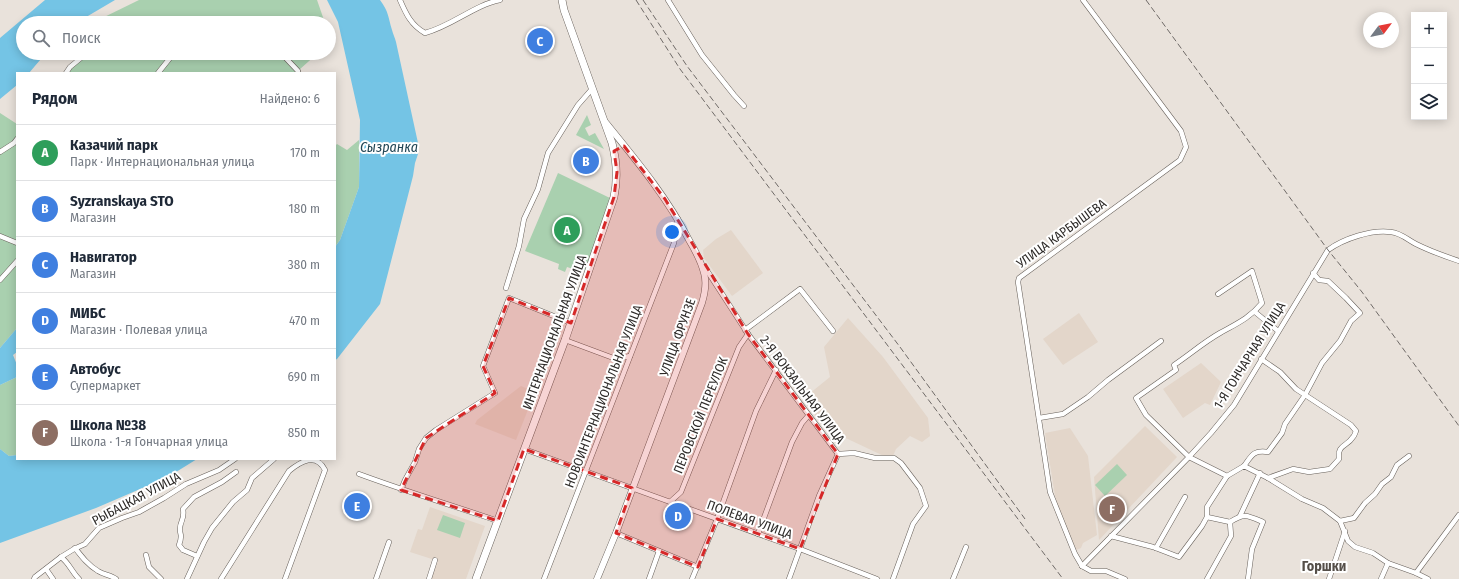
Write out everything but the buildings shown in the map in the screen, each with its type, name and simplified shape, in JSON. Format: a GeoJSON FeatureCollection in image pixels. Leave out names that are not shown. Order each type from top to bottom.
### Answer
{"type":"FeatureCollection","features":[{"type":"Feature","properties":{"kind":"main road","name":"ИНТЕРНАЦИОНАЛЬНАЯ УЛИЦА"},"geometry":{"type":"LineString","coordinates":[[476,579],[565,340],[614,197],[617,172],[614,151],[564,10],[562,0]]}},
{"type":"Feature","properties":{"kind":"street"},"geometry":{"type":"LineString","coordinates":[[400,0],[405,12],[416,28],[425,33],[438,30],[478,8],[500,0]]}},
{"type":"Feature","properties":{"kind":"street"},"geometry":{"type":"LineString","coordinates":[[668,0],[702,55],[744,106]]}},
{"type":"Feature","properties":{"kind":"street","name":"УЛИЦА КАРБЫШЕВА"},"geometry":{"type":"LineString","coordinates":[[1082,566],[1075,554],[1050,492],[1018,282],[1019,278],[1180,160],[1186,147],[1181,131],[1083,0]]}},
{"type":"Feature","properties":{"kind":"street"},"geometry":{"type":"LineString","coordinates":[[67,72],[78,60]]}},
{"type":"Feature","properties":{"kind":"street"},"geometry":{"type":"LineString","coordinates":[[159,72],[168,60]]}},
{"type":"Feature","properties":{"kind":"street"},"geometry":{"type":"LineString","coordinates":[[288,60],[298,71]]}},
{"type":"Feature","properties":{"kind":"street"},"geometry":{"type":"LineString","coordinates":[[506,288],[519,246],[524,219],[538,189],[548,153],[578,105],[592,89]]}},
{"type":"Feature","properties":{"kind":"street","name":"УЛИЦА ФРУНЗЕ"},"geometry":{"type":"LineString","coordinates":[[597,579],[616,533],[704,294],[704,274],[700,260],[678,219],[666,199],[604,121]]}},
{"type":"Feature","properties":{"kind":"street"},"geometry":{"type":"LineString","coordinates":[[0,152],[16,140]]}},
{"type":"Feature","properties":{"kind":"street"},"geometry":{"type":"LineString","coordinates":[[614,151],[619,146],[624,146]]}},
{"type":"Feature","properties":{"kind":"street","name":"НОВОИНТЕРНАЦИОНАЛЬНАЯ УЛИЦА"},"geometry":{"type":"LineString","coordinates":[[544,579],[674,244],[678,219]]}},
{"type":"Feature","properties":{"kind":"street","name":"1-Я ГОНЧАРНАЯ УЛИЦА"},"geometry":{"type":"LineString","coordinates":[[1082,566],[1212,433],[1234,405],[1328,250],[1335,245],[1360,236],[1381,232],[1392,232],[1433,252],[1459,261]]}},
{"type":"Feature","properties":{"kind":"street"},"geometry":{"type":"LineString","coordinates":[[0,236],[16,243]]}},
{"type":"Feature","properties":{"kind":"street","name":"2-Я ВОКЗАЛЬНАЯ УЛИЦА"},"geometry":{"type":"LineString","coordinates":[[700,260],[747,332],[808,416],[838,454],[854,453],[875,458],[894,458],[901,463],[920,488],[926,506],[913,524],[893,579]]}},
{"type":"Feature","properties":{"kind":"street"},"geometry":{"type":"LineString","coordinates":[[0,280],[16,262]]}},
{"type":"Feature","properties":{"kind":"street"},"geometry":{"type":"LineString","coordinates":[[1218,294],[1252,271],[1262,303],[1255,312],[1235,326],[1220,333],[1174,365],[1176,370],[1136,398],[1146,415],[1189,457],[1227,476]]}},
{"type":"Feature","properties":{"kind":"street"},"geometry":{"type":"LineString","coordinates":[[1111,536],[1156,548],[1179,557],[1207,517],[1207,507],[1227,476],[1244,466],[1255,452],[1268,452],[1282,433],[1285,424],[1305,395],[1322,363],[1340,341],[1351,321],[1360,312],[1328,282],[1319,280],[1313,273]]}},
{"type":"Feature","properties":{"kind":"street"},"geometry":{"type":"LineString","coordinates":[[747,332],[800,289],[833,331]]}},
{"type":"Feature","properties":{"kind":"street"},"geometry":{"type":"LineString","coordinates":[[402,490],[405,480],[415,462],[419,449],[426,438],[436,430],[495,393],[483,366],[509,298],[571,323]]}},
{"type":"Feature","properties":{"kind":"street"},"geometry":{"type":"LineString","coordinates":[[1255,312],[1278,331]]}},
{"type":"Feature","properties":{"kind":"street","name":"ПЕРОВСКОЙ ПЕРЕУЛОК"},"geometry":{"type":"LineString","coordinates":[[670,502],[681,492],[739,347],[747,332]]}},
{"type":"Feature","properties":{"kind":"street"},"geometry":{"type":"LineString","coordinates":[[565,340],[616,359],[630,356]]}},
{"type":"Feature","properties":{"kind":"street"},"geometry":{"type":"LineString","coordinates":[[1039,418],[1063,414],[1088,397],[1108,380],[1161,341]]}},
{"type":"Feature","properties":{"kind":"street"},"geometry":{"type":"LineString","coordinates":[[1261,359],[1280,372],[1296,389],[1351,426],[1356,431],[1353,438],[1341,448],[1338,453],[1339,459],[1330,469],[1309,472],[1293,469],[1268,478]]}},
{"type":"Feature","properties":{"kind":"street"},"geometry":{"type":"LineString","coordinates":[[692,579],[698,567],[756,411],[776,370]]}},
{"type":"Feature","properties":{"kind":"street"},"geometry":{"type":"LineString","coordinates":[[758,534],[792,442],[808,416]]}},
{"type":"Feature","properties":{"kind":"street","name":"ПОЛЕВАЯ УЛИЦА"},"geometry":{"type":"LineString","coordinates":[[524,449],[800,549],[877,579]]}},
{"type":"Feature","properties":{"kind":"street"},"geometry":{"type":"LineString","coordinates":[[789,579],[820,496],[838,454]]}},
{"type":"Feature","properties":{"kind":"street"},"geometry":{"type":"LineString","coordinates":[[1340,521],[1354,518],[1382,484],[1391,477],[1397,464],[1408,456]]}},
{"type":"Feature","properties":{"kind":"street","name":"РЫБАЦКАЯ УЛИЦА"},"geometry":{"type":"LineString","coordinates":[[34,579],[61,557],[84,544],[99,528],[139,512],[186,484],[219,470],[233,460]]}},
{"type":"Feature","properties":{"kind":"street"},"geometry":{"type":"LineString","coordinates":[[187,579],[212,528],[233,502],[247,490],[252,478],[273,460]]}},
{"type":"Feature","properties":{"kind":"street"},"geometry":{"type":"LineString","coordinates":[[221,579],[289,471],[305,460],[317,460],[322,464],[325,470],[285,579]]}},
{"type":"Feature","properties":{"kind":"street"},"geometry":{"type":"LineString","coordinates":[[1244,466],[1260,473],[1302,499],[1323,508],[1340,521],[1348,541],[1355,546],[1374,553],[1388,563],[1428,579]]}},
{"type":"Feature","properties":{"kind":"street"},"geometry":{"type":"LineString","coordinates":[[197,556],[183,550],[179,545],[182,537],[180,529],[184,516],[183,509],[194,497],[222,482],[236,472]]}},
{"type":"Feature","properties":{"kind":"street"},"geometry":{"type":"LineString","coordinates":[[1240,516],[1260,473]]}},
{"type":"Feature","properties":{"kind":"street"},"geometry":{"type":"LineString","coordinates":[[359,474],[402,490],[432,498],[498,521]]}},
{"type":"Feature","properties":{"kind":"street"},"geometry":{"type":"LineString","coordinates":[[1156,548],[1185,497]]}},
{"type":"Feature","properties":{"kind":"street"},"geometry":{"type":"LineString","coordinates":[[1207,517],[1230,522],[1240,516],[1248,515],[1263,522],[1252,549],[1248,579]]}},
{"type":"Feature","properties":{"kind":"street"},"geometry":{"type":"LineString","coordinates":[[1416,573],[1459,515]]}},
{"type":"Feature","properties":{"kind":"street"},"geometry":{"type":"LineString","coordinates":[[1207,579],[1231,536],[1230,522]]}},
{"type":"Feature","properties":{"kind":"street"},"geometry":{"type":"LineString","coordinates":[[1329,579],[1345,531]]}},
{"type":"Feature","properties":{"kind":"street"},"geometry":{"type":"LineString","coordinates":[[616,533],[698,567]]}},
{"type":"Feature","properties":{"kind":"street"},"geometry":{"type":"LineString","coordinates":[[376,579],[389,542]]}},
{"type":"Feature","properties":{"kind":"street"},"geometry":{"type":"LineString","coordinates":[[953,579],[966,547]]}},
{"type":"Feature","properties":{"kind":"street"},"geometry":{"type":"LineString","coordinates":[[75,548],[89,565],[102,573],[113,576],[116,579]]}},
{"type":"Feature","properties":{"kind":"street"},"geometry":{"type":"LineString","coordinates":[[649,579],[659,551]]}},
{"type":"Feature","properties":{"kind":"street"},"geometry":{"type":"LineString","coordinates":[[146,555],[149,566],[161,579]]}},
{"type":"Feature","properties":{"kind":"street"},"geometry":{"type":"LineString","coordinates":[[61,557],[68,563],[79,579]]}},
{"type":"Feature","properties":{"kind":"street"},"geometry":{"type":"LineString","coordinates":[[429,579],[436,560]]}},
{"type":"Feature","properties":{"kind":"street"},"geometry":{"type":"LineString","coordinates":[[1381,579],[1388,563]]}},
{"type":"Feature","properties":{"kind":"street"},"geometry":{"type":"LineString","coordinates":[[1082,566],[1091,571],[1106,571],[1125,579]]}},
{"type":"Feature","properties":{"kind":"street"},"geometry":{"type":"LineString","coordinates":[[46,569],[53,579]]}},
{"type":"Feature","properties":{"kind":"highlighted area"},"geometry":{"type":"Polygon","coordinates":[[[624,146],[665,199],[748,334],[838,454],[800,549],[717,519],[698,567],[616,533],[632,488],[524,449],[498,521],[401,490],[426,438],[495,393],[483,366],[509,298],[571,323],[614,197],[617,172],[614,151],[624,146]]]}},
{"type":"Feature","properties":{"kind":"shaded area"},"geometry":{"type":"Polygon","coordinates":[[[731,230],[763,273],[732,296],[704,258],[703,250],[716,239],[731,230]]]}},
{"type":"Feature","properties":{"kind":"shaded area"},"geometry":{"type":"Polygon","coordinates":[[[1079,313],[1098,342],[1063,365],[1043,339],[1079,313]]]}},
{"type":"Feature","properties":{"kind":"shaded area"},"geometry":{"type":"Polygon","coordinates":[[[848,318],[883,357],[928,418],[930,436],[922,442],[910,436],[896,449],[893,456],[886,457],[835,433],[832,434],[824,421],[822,422],[818,419],[804,398],[830,377],[824,347],[848,318]]]}},
{"type":"Feature","properties":{"kind":"shaded area"},"geometry":{"type":"Polygon","coordinates":[[[1201,363],[1221,382],[1210,405],[1205,403],[1183,418],[1163,389],[1201,363]]]}},
{"type":"Feature","properties":{"kind":"shaded area"},"geometry":{"type":"Polygon","coordinates":[[[521,386],[535,392],[516,440],[475,424],[477,420],[521,386]]]}},
{"type":"Feature","properties":{"kind":"shaded area"},"geometry":{"type":"Polygon","coordinates":[[[1145,426],[1177,457],[1099,540],[1094,477],[1145,426]]]}},
{"type":"Feature","properties":{"kind":"shaded area"},"geometry":{"type":"Polygon","coordinates":[[[1070,428],[1088,456],[1097,535],[1083,543],[1081,548],[1076,550],[1056,502],[1045,433],[1070,428]]]}},
{"type":"Feature","properties":{"kind":"shaded area"},"geometry":{"type":"Polygon","coordinates":[[[430,507],[485,526],[466,579],[431,579],[438,561],[410,552],[418,529],[422,530],[430,507]]]}},
{"type":"Feature","properties":{"kind":"green space"},"geometry":{"type":"Polygon","coordinates":[[[139,0],[317,0],[323,16],[106,16],[139,0]]]}},
{"type":"Feature","properties":{"kind":"green space"},"geometry":{"type":"Polygon","coordinates":[[[80,60],[310,60],[299,70],[301,72],[67,72],[80,60]]]}},
{"type":"Feature","properties":{"kind":"green space"},"geometry":{"type":"Polygon","coordinates":[[[0,113],[16,123],[16,262],[10,269],[11,271],[16,266],[16,329],[0,348],[0,113]]]}},
{"type":"Feature","properties":{"kind":"green space"},"geometry":{"type":"Polygon","coordinates":[[[587,115],[591,125],[585,128],[589,136],[595,133],[604,149],[576,135],[587,115]]]}},
{"type":"Feature","properties":{"kind":"green space"},"geometry":{"type":"Polygon","coordinates":[[[359,140],[359,187],[340,240],[336,246],[336,145],[337,144],[347,150],[359,140]]]}},
{"type":"Feature","properties":{"kind":"green space"},"geometry":{"type":"Polygon","coordinates":[[[558,173],[610,198],[588,267],[582,272],[567,267],[565,272],[558,269],[559,264],[525,251],[558,173]]]}},
{"type":"Feature","properties":{"kind":"green space"},"geometry":{"type":"Polygon","coordinates":[[[16,377],[16,455],[9,456],[0,449],[0,385],[16,377]]]}},
{"type":"Feature","properties":{"kind":"green space"},"geometry":{"type":"Polygon","coordinates":[[[1117,464],[1127,475],[1105,496],[1095,485],[1117,464]]]}},
{"type":"Feature","properties":{"kind":"green space"},"geometry":{"type":"Polygon","coordinates":[[[443,515],[465,523],[460,538],[437,530],[443,515]]]}},
{"type":"Feature","properties":{"kind":"water"},"geometry":{"type":"Polygon","coordinates":[[[45,0],[115,0],[88,16],[26,16],[45,0]]]}},
{"type":"Feature","properties":{"kind":"water","name":"Сызранка"},"geometry":{"type":"Polygon","coordinates":[[[327,0],[380,0],[383,4],[396,42],[418,143],[418,154],[413,176],[380,304],[336,360],[336,246],[340,240],[359,187],[360,120],[338,22],[327,0]]]}},
{"type":"Feature","properties":{"kind":"water"},"geometry":{"type":"Polygon","coordinates":[[[16,24],[16,60],[40,60],[30,72],[16,72],[16,86],[0,99],[0,38],[16,24]]]}},
{"type":"Feature","properties":{"kind":"water"},"geometry":{"type":"Polygon","coordinates":[[[16,329],[16,353],[13,355],[16,362],[16,377],[0,385],[0,348],[16,329]]]}},
{"type":"Feature","properties":{"kind":"water"},"geometry":{"type":"Polygon","coordinates":[[[0,449],[9,456],[16,455],[16,460],[195,460],[168,477],[96,508],[0,543],[0,449]]]}},
{"type":"Feature","properties":{"kind":"railway"},"geometry":{"type":"LineString","coordinates":[[636,0],[680,69],[1063,579]]}},
{"type":"Feature","properties":{"kind":"railway"},"geometry":{"type":"LineString","coordinates":[[643,0],[687,66],[900,347],[1025,519]]}},
{"type":"Feature","properties":{"kind":"railway"},"geometry":{"type":"LineString","coordinates":[[1146,0],[1328,250],[1362,292],[1459,426]]}},
{"type":"Feature","properties":{"kind":"place","name":"Навигатор"},"geometry":{"type":"Point","coordinates":[540,41]}},
{"type":"Feature","properties":{"kind":"place","name":"Syzranskaya STO"},"geometry":{"type":"Point","coordinates":[586,161]}},
{"type":"Feature","properties":{"kind":"place","name":"Казачий парк"},"geometry":{"type":"Point","coordinates":[567,230]}},
{"type":"Feature","properties":{"kind":"place","name":"Автобус"},"geometry":{"type":"Point","coordinates":[357,506]}},
{"type":"Feature","properties":{"kind":"place","name":"Школа №38"},"geometry":{"type":"Point","coordinates":[1112,509]}},
{"type":"Feature","properties":{"kind":"place","name":"МИБС"},"geometry":{"type":"Point","coordinates":[678,516]}},
{"type":"Feature","properties":{"kind":"district","name":"Горшки"},"geometry":{"type":"Point","coordinates":[1324,566]}}]}
